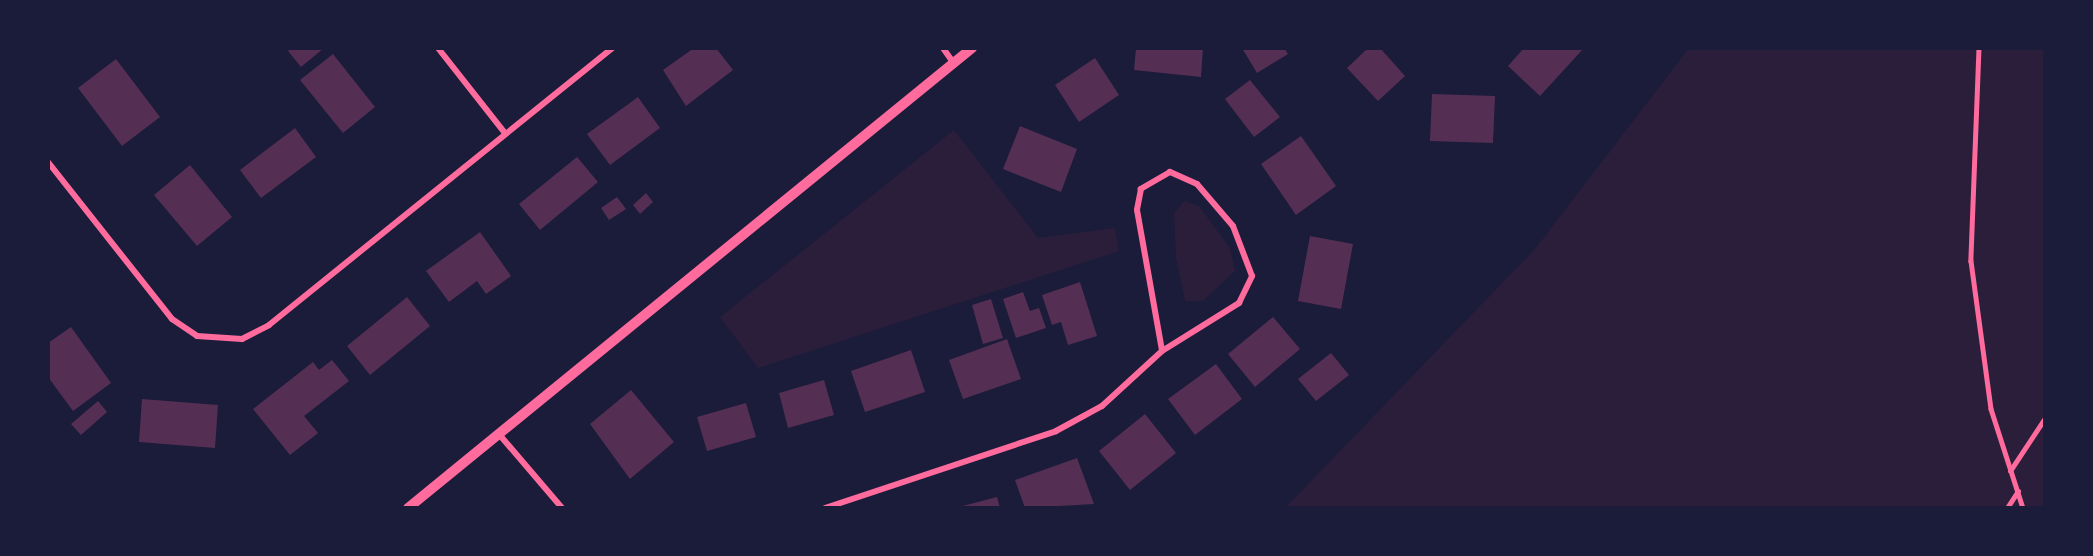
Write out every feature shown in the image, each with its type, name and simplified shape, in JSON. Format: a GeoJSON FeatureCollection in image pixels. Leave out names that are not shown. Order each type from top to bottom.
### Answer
{"type":"FeatureCollection","features":[{"type":"Feature","properties":{"kind":"street"},"geometry":{"type":"LineString","coordinates":[[438,48],[505,133]]}},
{"type":"Feature","properties":{"kind":"street"},"geometry":{"type":"LineString","coordinates":[[48,162],[172,319],[197,336],[227,341],[269,325],[612,48]]}},
{"type":"Feature","properties":{"kind":"street"},"geometry":{"type":"LineString","coordinates":[[943,48],[954,64]]}},
{"type":"Feature","properties":{"kind":"street"},"geometry":{"type":"LineString","coordinates":[[408,508],[972,48]]}},
{"type":"Feature","properties":{"kind":"street"},"geometry":{"type":"LineString","coordinates":[[825,508],[1056,431],[1124,389],[1162,351],[1239,303],[1252,276],[1233,226],[1209,195],[1185,175],[1170,172],[1140,189],[1137,210],[1162,351]]}},
{"type":"Feature","properties":{"kind":"street"},"geometry":{"type":"LineString","coordinates":[[498,434],[562,508]]}},
{"type":"Feature","properties":{"kind":"lane"},"geometry":{"type":"LineString","coordinates":[[1979,48],[1971,261],[1991,409],[2023,508]]}},
{"type":"Feature","properties":{"kind":"lane"},"geometry":{"type":"LineString","coordinates":[[2010,471],[2045,418]]}},
{"type":"Feature","properties":{"kind":"lane"},"geometry":{"type":"LineString","coordinates":[[2007,508],[2018,491]]}},
{"type":"Feature","properties":{"kind":"shaded area"},"geometry":{"type":"Polygon","coordinates":[[[1689,48],[2045,48],[2045,508],[1285,508],[1535,249],[1689,48]]]}},
{"type":"Feature","properties":{"kind":"shaded area"},"geometry":{"type":"Polygon","coordinates":[[[954,130],[1038,238],[1115,228],[1119,251],[758,368],[720,317],[954,130]]]}},
{"type":"Feature","properties":{"kind":"shaded area"},"geometry":{"type":"Polygon","coordinates":[[[1184,201],[1199,206],[1230,248],[1235,271],[1203,301],[1185,301],[1176,258],[1174,213],[1184,201]]]}},
{"type":"Feature","properties":{"kind":"building"},"geometry":{"type":"Polygon","coordinates":[[[292,48],[324,48],[301,67],[288,51],[292,48]]]}},
{"type":"Feature","properties":{"kind":"building"},"geometry":{"type":"Polygon","coordinates":[[[694,48],[716,48],[733,70],[686,106],[663,70],[694,48]]]}},
{"type":"Feature","properties":{"kind":"building"},"geometry":{"type":"Polygon","coordinates":[[[1136,48],[1203,48],[1201,77],[1134,70],[1136,48]]]}},
{"type":"Feature","properties":{"kind":"building"},"geometry":{"type":"Polygon","coordinates":[[[1242,48],[1284,48],[1288,54],[1257,73],[1242,48]]]}},
{"type":"Feature","properties":{"kind":"building"},"geometry":{"type":"Polygon","coordinates":[[[1368,48],[1380,48],[1405,76],[1378,101],[1347,68],[1368,48]]]}},
{"type":"Feature","properties":{"kind":"building"},"geometry":{"type":"Polygon","coordinates":[[[1524,48],[1584,48],[1540,96],[1508,66],[1524,48]]]}},
{"type":"Feature","properties":{"kind":"building"},"geometry":{"type":"Polygon","coordinates":[[[333,54],[375,107],[343,133],[300,80],[333,54]]]}},
{"type":"Feature","properties":{"kind":"building"},"geometry":{"type":"Polygon","coordinates":[[[1095,58],[1119,95],[1079,122],[1055,85],[1095,58]]]}},
{"type":"Feature","properties":{"kind":"building"},"geometry":{"type":"Polygon","coordinates":[[[116,59],[160,117],[122,146],[78,88],[116,59]]]}},
{"type":"Feature","properties":{"kind":"building"},"geometry":{"type":"Polygon","coordinates":[[[1250,80],[1280,117],[1254,137],[1225,99],[1250,80]]]}},
{"type":"Feature","properties":{"kind":"building"},"geometry":{"type":"Polygon","coordinates":[[[1432,94],[1495,96],[1493,143],[1430,141],[1432,94]]]}},
{"type":"Feature","properties":{"kind":"building"},"geometry":{"type":"Polygon","coordinates":[[[638,97],[660,128],[610,165],[587,134],[638,97]]]}},
{"type":"Feature","properties":{"kind":"building"},"geometry":{"type":"Polygon","coordinates":[[[1020,126],[1077,149],[1061,192],[1003,169],[1020,126]]]}},
{"type":"Feature","properties":{"kind":"building"},"geometry":{"type":"Polygon","coordinates":[[[295,128],[316,157],[261,198],[240,170],[295,128]]]}},
{"type":"Feature","properties":{"kind":"building"},"geometry":{"type":"Polygon","coordinates":[[[1301,136],[1336,186],[1296,215],[1261,164],[1301,136]]]}},
{"type":"Feature","properties":{"kind":"building"},"geometry":{"type":"Polygon","coordinates":[[[577,157],[598,182],[540,230],[519,204],[577,157]]]}},
{"type":"Feature","properties":{"kind":"building"},"geometry":{"type":"Polygon","coordinates":[[[190,165],[232,217],[197,246],[154,195],[190,165]]]}},
{"type":"Feature","properties":{"kind":"building"},"geometry":{"type":"Polygon","coordinates":[[[646,193],[653,202],[640,214],[633,205],[646,193]]]}},
{"type":"Feature","properties":{"kind":"building"},"geometry":{"type":"Polygon","coordinates":[[[617,197],[626,209],[609,220],[601,208],[617,197]]]}},
{"type":"Feature","properties":{"kind":"building"},"geometry":{"type":"Polygon","coordinates":[[[480,232],[511,276],[486,294],[477,281],[449,302],[426,271],[480,232]]]}},
{"type":"Feature","properties":{"kind":"building"},"geometry":{"type":"Polygon","coordinates":[[[1310,236],[1353,244],[1341,309],[1298,301],[1310,236]]]}},
{"type":"Feature","properties":{"kind":"building"},"geometry":{"type":"Polygon","coordinates":[[[1080,282],[1097,336],[1068,345],[1061,322],[1052,325],[1042,295],[1080,282]]]}},
{"type":"Feature","properties":{"kind":"building"},"geometry":{"type":"Polygon","coordinates":[[[1023,292],[1030,311],[1039,308],[1046,328],[1016,338],[1003,299],[1023,292]]]}},
{"type":"Feature","properties":{"kind":"building"},"geometry":{"type":"Polygon","coordinates":[[[407,297],[430,326],[370,375],[347,346],[407,297]]]}},
{"type":"Feature","properties":{"kind":"building"},"geometry":{"type":"Polygon","coordinates":[[[991,299],[1003,338],[983,344],[972,305],[991,299]]]}},
{"type":"Feature","properties":{"kind":"building"},"geometry":{"type":"Polygon","coordinates":[[[1273,317],[1300,349],[1255,387],[1228,354],[1273,317]]]}},
{"type":"Feature","properties":{"kind":"building"},"geometry":{"type":"Polygon","coordinates":[[[71,327],[111,383],[73,411],[48,377],[48,343],[71,327]]]}},
{"type":"Feature","properties":{"kind":"building"},"geometry":{"type":"Polygon","coordinates":[[[1007,339],[1021,379],[963,399],[949,360],[1007,339]]]}},
{"type":"Feature","properties":{"kind":"building"},"geometry":{"type":"Polygon","coordinates":[[[911,350],[925,392],[865,412],[851,371],[911,350]]]}},
{"type":"Feature","properties":{"kind":"building"},"geometry":{"type":"Polygon","coordinates":[[[1331,353],[1349,375],[1316,401],[1298,379],[1331,353]]]}},
{"type":"Feature","properties":{"kind":"building"},"geometry":{"type":"Polygon","coordinates":[[[332,360],[349,381],[304,416],[318,433],[290,455],[253,409],[313,362],[319,370],[332,360]]]}},
{"type":"Feature","properties":{"kind":"building"},"geometry":{"type":"Polygon","coordinates":[[[1216,364],[1242,399],[1195,435],[1168,399],[1216,364]]]}},
{"type":"Feature","properties":{"kind":"building"},"geometry":{"type":"Polygon","coordinates":[[[824,380],[834,415],[788,428],[779,393],[824,380]]]}},
{"type":"Feature","properties":{"kind":"building"},"geometry":{"type":"Polygon","coordinates":[[[631,390],[674,442],[630,479],[590,424],[631,390]]]}},
{"type":"Feature","properties":{"kind":"building"},"geometry":{"type":"Polygon","coordinates":[[[142,399],[218,405],[215,448],[139,442],[142,399]]]}},
{"type":"Feature","properties":{"kind":"building"},"geometry":{"type":"Polygon","coordinates":[[[98,401],[107,412],[81,435],[71,424],[98,401]]]}},
{"type":"Feature","properties":{"kind":"building"},"geometry":{"type":"Polygon","coordinates":[[[746,403],[756,437],[707,451],[697,417],[746,403]]]}},
{"type":"Feature","properties":{"kind":"building"},"geometry":{"type":"Polygon","coordinates":[[[1145,414],[1176,453],[1130,490],[1099,451],[1145,414]]]}},
{"type":"Feature","properties":{"kind":"building"},"geometry":{"type":"Polygon","coordinates":[[[1077,458],[1094,504],[1025,508],[1015,480],[1077,458]]]}},
{"type":"Feature","properties":{"kind":"building"},"geometry":{"type":"Polygon","coordinates":[[[997,497],[1000,508],[959,508],[959,507],[997,497]]]}}]}
